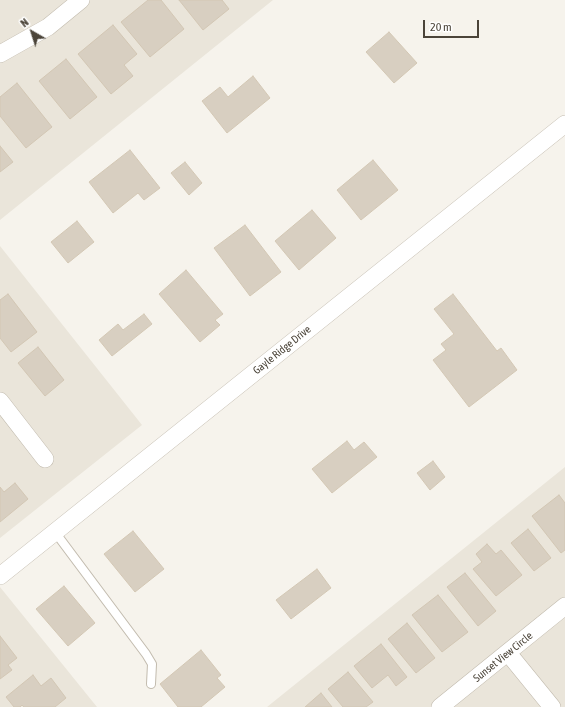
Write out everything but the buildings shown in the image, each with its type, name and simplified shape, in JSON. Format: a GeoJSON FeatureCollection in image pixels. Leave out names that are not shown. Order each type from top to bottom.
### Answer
{"type":"FeatureCollection","features":[{"type":"Feature","properties":{"kind":"street"},"geometry":{"type":"LineString","coordinates":[[0,54],[48,27],[81,0]]}},
{"type":"Feature","properties":{"kind":"street","name":"Gayle Ridge Drive"},"geometry":{"type":"LineString","coordinates":[[0,576],[565,124]]}},
{"type":"Feature","properties":{"kind":"street"},"geometry":{"type":"LineString","coordinates":[[0,400],[45,459]]}},
{"type":"Feature","properties":{"kind":"street","name":"Sunset View Circle"},"geometry":{"type":"LineString","coordinates":[[440,707],[565,606]]}},
{"type":"Feature","properties":{"kind":"street"},"geometry":{"type":"LineString","coordinates":[[508,653],[552,707]]}},
{"type":"Feature","properties":{"kind":"lane"},"geometry":{"type":"LineString","coordinates":[[55,532],[146,654],[152,664],[151,684]]}},
{"type":"Feature","properties":{"kind":"shaded area"},"geometry":{"type":"Polygon","coordinates":[[[0,0],[273,0],[0,220],[0,0]]]}},
{"type":"Feature","properties":{"kind":"shaded area"},"geometry":{"type":"Polygon","coordinates":[[[0,246],[142,425],[0,538],[0,246]]]}},
{"type":"Feature","properties":{"kind":"shaded area"},"geometry":{"type":"Polygon","coordinates":[[[565,467],[565,707],[267,707],[565,467]]]}},
{"type":"Feature","properties":{"kind":"shaded area"},"geometry":{"type":"Polygon","coordinates":[[[0,587],[97,707],[0,707],[0,587]]]}}]}
